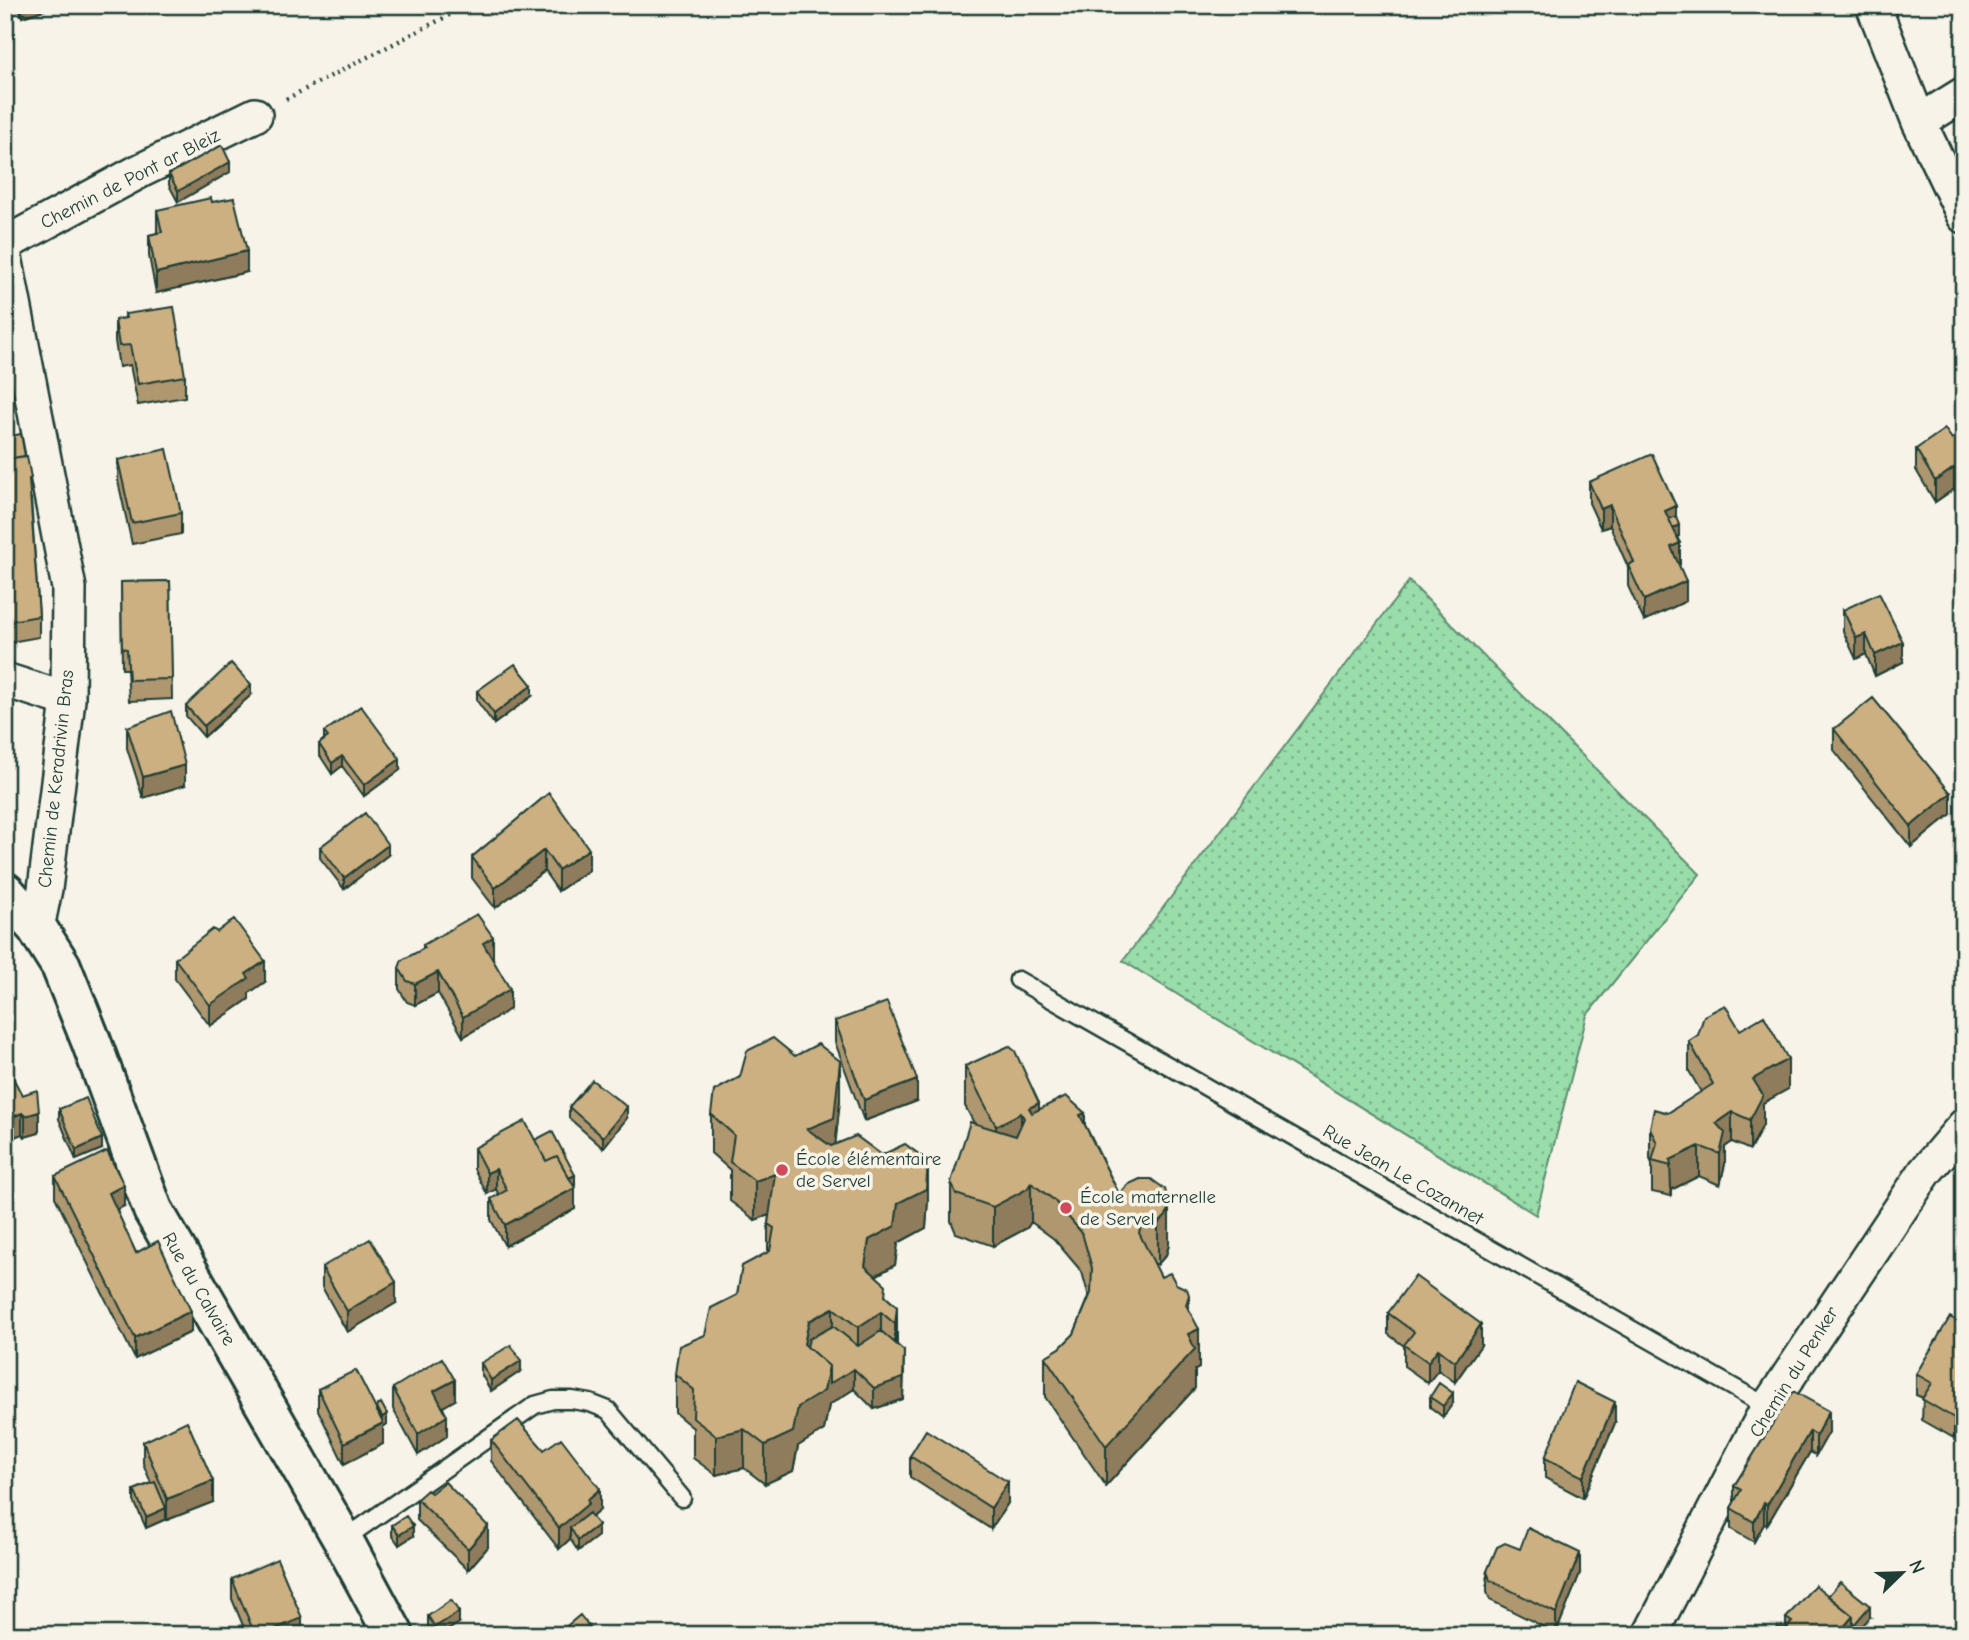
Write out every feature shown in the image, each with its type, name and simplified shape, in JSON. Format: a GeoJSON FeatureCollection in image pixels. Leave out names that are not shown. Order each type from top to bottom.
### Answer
{"type":"FeatureCollection","features":[{"type":"Feature","properties":{"kind":"street"},"geometry":{"type":"LineString","coordinates":[[1873,5],[1919,122],[1964,216]]}},
{"type":"Feature","properties":{"kind":"street"},"geometry":{"type":"LineString","coordinates":[[1919,122],[1964,94]]}},
{"type":"Feature","properties":{"kind":"street","name":"Chemin de Pont ar Bleiz"},"geometry":{"type":"LineString","coordinates":[[5,244],[140,171],[255,115]]}},
{"type":"Feature","properties":{"kind":"street","name":"Chemin de Keradrivin Bras"},"geometry":{"type":"LineString","coordinates":[[5,257],[69,589],[68,700],[45,889],[37,928]]}},
{"type":"Feature","properties":{"kind":"street"},"geometry":{"type":"LineString","coordinates":[[5,680],[68,700]]}},
{"type":"Feature","properties":{"kind":"street","name":"Rue du Calvaire"},"geometry":{"type":"LineString","coordinates":[[5,891],[37,928],[61,966],[153,1210],[343,1540],[394,1635]]}},
{"type":"Feature","properties":{"kind":"street","name":"Chemin du Penker"},"geometry":{"type":"LineString","coordinates":[[1650,1635],[1768,1407],[1925,1172],[1964,1126]]}},
{"type":"Feature","properties":{"kind":"lane","name":"Rue Jean Le Cozannet"},"geometry":{"type":"LineString","coordinates":[[1018,980],[1768,1407]]}},
{"type":"Feature","properties":{"kind":"lane"},"geometry":{"type":"LineString","coordinates":[[343,1540],[535,1405],[553,1400],[590,1403],[608,1410],[682,1498]]}},
{"type":"Feature","properties":{"kind":"path"},"geometry":{"type":"LineString","coordinates":[[255,115],[469,5]]}},
{"type":"Feature","properties":{"kind":"green space"},"geometry":{"type":"Polygon","coordinates":[[[1409,581],[1700,874],[1587,1015],[1536,1215],[1123,961],[1409,581]]]}},
{"type":"Feature","properties":{"kind":"building"},"geometry":{"type":"Polygon","coordinates":[[[222,145],[230,162],[178,191],[169,174],[222,145]]]}},
{"type":"Feature","properties":{"kind":"building"},"geometry":{"type":"Polygon","coordinates":[[[211,198],[212,202],[234,198],[247,251],[156,273],[149,235],[162,232],[157,210],[211,198]]]}},
{"type":"Feature","properties":{"kind":"building"},"geometry":{"type":"Polygon","coordinates":[[[174,307],[185,376],[138,384],[130,345],[119,346],[115,320],[126,318],[125,314],[174,307]]]}},
{"type":"Feature","properties":{"kind":"building"},"geometry":{"type":"Polygon","coordinates":[[[1945,429],[1952,439],[1964,432],[1964,482],[1954,468],[1935,481],[1916,449],[1945,429]]]}},
{"type":"Feature","properties":{"kind":"building"},"geometry":{"type":"Polygon","coordinates":[[[21,434],[25,456],[5,459],[5,437],[21,434]]]}},
{"type":"Feature","properties":{"kind":"building"},"geometry":{"type":"Polygon","coordinates":[[[167,449],[181,513],[132,523],[118,460],[167,449]]]}},
{"type":"Feature","properties":{"kind":"building"},"geometry":{"type":"Polygon","coordinates":[[[1652,454],[1676,506],[1665,511],[1680,543],[1671,547],[1686,581],[1644,600],[1628,565],[1634,562],[1610,505],[1601,509],[1589,482],[1652,454]]]}},
{"type":"Feature","properties":{"kind":"building"},"geometry":{"type":"Polygon","coordinates":[[[27,456],[31,478],[39,616],[5,622],[5,459],[27,456]]]}},
{"type":"Feature","properties":{"kind":"building"},"geometry":{"type":"Polygon","coordinates":[[[1676,516],[1679,525],[1673,528],[1669,519],[1676,516]]]}},
{"type":"Feature","properties":{"kind":"building"},"geometry":{"type":"Polygon","coordinates":[[[170,581],[172,679],[129,680],[127,649],[122,648],[121,582],[170,581]]]}},
{"type":"Feature","properties":{"kind":"building"},"geometry":{"type":"Polygon","coordinates":[[[1879,593],[1903,642],[1875,655],[1866,634],[1856,638],[1843,610],[1879,593]]]}},
{"type":"Feature","properties":{"kind":"building"},"geometry":{"type":"Polygon","coordinates":[[[231,663],[251,685],[204,726],[186,706],[231,663]]]}},
{"type":"Feature","properties":{"kind":"building"},"geometry":{"type":"Polygon","coordinates":[[[515,664],[532,685],[494,714],[477,691],[515,664]]]}},
{"type":"Feature","properties":{"kind":"building"},"geometry":{"type":"Polygon","coordinates":[[[1873,698],[1951,793],[1911,826],[1834,729],[1873,698]]]}},
{"type":"Feature","properties":{"kind":"building"},"geometry":{"type":"Polygon","coordinates":[[[361,706],[400,759],[364,785],[342,756],[332,763],[319,744],[328,737],[324,732],[361,706]]]}},
{"type":"Feature","properties":{"kind":"building"},"geometry":{"type":"Polygon","coordinates":[[[171,711],[185,765],[143,777],[127,727],[171,711]]]}},
{"type":"Feature","properties":{"kind":"building"},"geometry":{"type":"Polygon","coordinates":[[[549,793],[589,849],[558,870],[544,850],[495,888],[472,857],[549,793]]]}},
{"type":"Feature","properties":{"kind":"building"},"geometry":{"type":"Polygon","coordinates":[[[365,813],[388,845],[344,878],[320,847],[365,813]]]}},
{"type":"Feature","properties":{"kind":"building"},"geometry":{"type":"Polygon","coordinates":[[[477,914],[493,937],[483,943],[510,989],[463,1017],[438,972],[415,984],[407,981],[399,968],[402,960],[425,948],[423,945],[477,914]]]}},
{"type":"Feature","properties":{"kind":"building"},"geometry":{"type":"Polygon","coordinates":[[[234,919],[265,961],[246,974],[249,978],[210,1005],[175,959],[213,929],[217,932],[234,919]]]}},
{"type":"Feature","properties":{"kind":"building"},"geometry":{"type":"Polygon","coordinates":[[[887,1002],[917,1080],[864,1100],[835,1021],[887,1002]]]}},
{"type":"Feature","properties":{"kind":"building"},"geometry":{"type":"Polygon","coordinates":[[[1725,1005],[1740,1030],[1764,1016],[1788,1059],[1753,1079],[1763,1095],[1750,1120],[1732,1112],[1716,1123],[1725,1133],[1720,1154],[1699,1146],[1670,1160],[1671,1166],[1652,1161],[1657,1143],[1650,1128],[1654,1109],[1668,1113],[1713,1084],[1689,1041],[1698,1035],[1704,1016],[1725,1005]]]}},
{"type":"Feature","properties":{"kind":"building"},"geometry":{"type":"Polygon","coordinates":[[[773,1038],[795,1056],[818,1044],[840,1061],[834,1118],[807,1129],[831,1146],[856,1136],[882,1155],[905,1144],[928,1161],[926,1189],[898,1203],[895,1226],[869,1240],[865,1266],[886,1285],[885,1296],[897,1307],[895,1324],[881,1312],[858,1327],[833,1308],[809,1321],[804,1344],[829,1366],[824,1391],[798,1407],[793,1432],[765,1445],[744,1429],[716,1436],[693,1418],[694,1390],[675,1374],[679,1346],[705,1335],[711,1308],[737,1295],[742,1266],[770,1251],[774,1228],[768,1224],[775,1174],[755,1181],[730,1162],[734,1135],[711,1114],[714,1091],[740,1077],[747,1051],[773,1038]]]}},
{"type":"Feature","properties":{"kind":"building"},"geometry":{"type":"Polygon","coordinates":[[[1009,1046],[1015,1051],[1039,1103],[1029,1108],[1032,1113],[1066,1096],[1085,1113],[1080,1115],[1119,1194],[1129,1184],[1140,1179],[1151,1179],[1165,1189],[1169,1205],[1166,1216],[1158,1224],[1141,1227],[1139,1233],[1161,1277],[1170,1273],[1176,1284],[1187,1289],[1189,1295],[1186,1305],[1199,1329],[1188,1334],[1195,1349],[1106,1446],[1045,1357],[1060,1348],[1074,1334],[1091,1293],[1092,1268],[1082,1233],[1054,1200],[1031,1183],[1027,1189],[993,1207],[956,1194],[951,1182],[970,1122],[1016,1136],[1024,1118],[1021,1113],[996,1126],[965,1066],[1009,1046]]]}},
{"type":"Feature","properties":{"kind":"building"},"geometry":{"type":"Polygon","coordinates":[[[11,1074],[22,1095],[37,1090],[39,1112],[25,1116],[22,1113],[5,1120],[5,1076],[11,1074]]]}},
{"type":"Feature","properties":{"kind":"building"},"geometry":{"type":"Polygon","coordinates":[[[592,1080],[627,1107],[603,1137],[569,1107],[592,1080]]]}},
{"type":"Feature","properties":{"kind":"building"},"geometry":{"type":"Polygon","coordinates":[[[86,1098],[102,1138],[76,1150],[59,1109],[86,1098]]]}},
{"type":"Feature","properties":{"kind":"building"},"geometry":{"type":"Polygon","coordinates":[[[525,1121],[546,1161],[557,1156],[575,1188],[505,1225],[491,1199],[507,1190],[496,1169],[487,1173],[474,1148],[525,1121]]]}},
{"type":"Feature","properties":{"kind":"building"},"geometry":{"type":"Polygon","coordinates":[[[552,1131],[575,1175],[569,1178],[557,1156],[546,1161],[535,1140],[552,1131]]]}},
{"type":"Feature","properties":{"kind":"building"},"geometry":{"type":"Polygon","coordinates":[[[107,1151],[124,1185],[109,1193],[136,1253],[158,1241],[191,1311],[135,1338],[55,1176],[107,1151]]]}},
{"type":"Feature","properties":{"kind":"building"},"geometry":{"type":"Polygon","coordinates":[[[370,1239],[396,1282],[347,1311],[322,1267],[370,1239]]]}},
{"type":"Feature","properties":{"kind":"building"},"geometry":{"type":"Polygon","coordinates":[[[1415,1276],[1481,1324],[1455,1362],[1438,1349],[1428,1362],[1404,1345],[1414,1332],[1388,1313],[1415,1276]]]}},
{"type":"Feature","properties":{"kind":"building"},"geometry":{"type":"Polygon","coordinates":[[[1950,1317],[1964,1325],[1964,1401],[1954,1418],[1922,1399],[1932,1383],[1916,1374],[1950,1317]]]}},
{"type":"Feature","properties":{"kind":"building"},"geometry":{"type":"Polygon","coordinates":[[[833,1326],[858,1346],[881,1331],[904,1351],[903,1378],[874,1388],[854,1369],[829,1384],[829,1366],[807,1347],[809,1339],[833,1326]]]}},
{"type":"Feature","properties":{"kind":"building"},"geometry":{"type":"Polygon","coordinates":[[[511,1345],[521,1361],[491,1380],[481,1363],[511,1345]]]}},
{"type":"Feature","properties":{"kind":"building"},"geometry":{"type":"Polygon","coordinates":[[[442,1358],[455,1380],[434,1391],[447,1416],[418,1434],[393,1388],[442,1358]]]}},
{"type":"Feature","properties":{"kind":"building"},"geometry":{"type":"Polygon","coordinates":[[[356,1370],[383,1423],[344,1443],[318,1389],[356,1370]]]}},
{"type":"Feature","properties":{"kind":"building"},"geometry":{"type":"Polygon","coordinates":[[[1575,1382],[1615,1402],[1583,1477],[1545,1458],[1575,1382]]]}},
{"type":"Feature","properties":{"kind":"building"},"geometry":{"type":"Polygon","coordinates":[[[1439,1383],[1453,1393],[1443,1406],[1430,1397],[1439,1383]]]}},
{"type":"Feature","properties":{"kind":"building"},"geometry":{"type":"Polygon","coordinates":[[[1793,1391],[1829,1411],[1816,1435],[1810,1431],[1767,1505],[1764,1503],[1754,1522],[1731,1508],[1741,1490],[1734,1486],[1793,1391]]]}},
{"type":"Feature","properties":{"kind":"building"},"geometry":{"type":"Polygon","coordinates":[[[381,1403],[387,1414],[382,1417],[377,1407],[381,1403]]]}},
{"type":"Feature","properties":{"kind":"building"},"geometry":{"type":"Polygon","coordinates":[[[518,1420],[544,1450],[561,1438],[600,1489],[587,1500],[589,1503],[559,1528],[491,1440],[518,1420]]]}},
{"type":"Feature","properties":{"kind":"building"},"geometry":{"type":"Polygon","coordinates":[[[187,1421],[213,1481],[167,1499],[143,1442],[187,1421]]]}},
{"type":"Feature","properties":{"kind":"building"},"geometry":{"type":"Polygon","coordinates":[[[926,1430],[1008,1482],[991,1508],[910,1456],[926,1430]]]}},
{"type":"Feature","properties":{"kind":"building"},"geometry":{"type":"Polygon","coordinates":[[[155,1482],[166,1508],[146,1517],[134,1490],[155,1482]]]}},
{"type":"Feature","properties":{"kind":"building"},"geometry":{"type":"Polygon","coordinates":[[[445,1482],[488,1526],[468,1549],[417,1499],[427,1490],[431,1493],[445,1482]]]}},
{"type":"Feature","properties":{"kind":"building"},"geometry":{"type":"Polygon","coordinates":[[[589,1513],[598,1525],[578,1540],[570,1528],[589,1513]]]}},
{"type":"Feature","properties":{"kind":"building"},"geometry":{"type":"Polygon","coordinates":[[[406,1516],[413,1526],[399,1535],[392,1525],[406,1516]]]}},
{"type":"Feature","properties":{"kind":"building"},"geometry":{"type":"Polygon","coordinates":[[[1528,1528],[1580,1553],[1556,1613],[1490,1580],[1487,1571],[1497,1547],[1505,1543],[1520,1549],[1528,1528]]]}},
{"type":"Feature","properties":{"kind":"building"},"geometry":{"type":"Polygon","coordinates":[[[277,1559],[302,1618],[255,1635],[232,1579],[277,1559]]]}},
{"type":"Feature","properties":{"kind":"building"},"geometry":{"type":"Polygon","coordinates":[[[1840,1582],[1870,1606],[1853,1626],[1853,1616],[1828,1596],[1840,1582]]]}},
{"type":"Feature","properties":{"kind":"building"},"geometry":{"type":"Polygon","coordinates":[[[1815,1585],[1853,1616],[1842,1629],[1847,1635],[1781,1635],[1792,1622],[1786,1618],[1815,1585]]]}},
{"type":"Feature","properties":{"kind":"building"},"geometry":{"type":"Polygon","coordinates":[[[451,1600],[459,1612],[435,1627],[428,1616],[451,1600]]]}},
{"type":"Feature","properties":{"kind":"building"},"geometry":{"type":"Polygon","coordinates":[[[580,1615],[596,1635],[556,1635],[580,1615]]]}},
{"type":"Feature","properties":{"kind":"building"},"geometry":{"type":"Polygon","coordinates":[[[1778,1627],[1787,1628],[1781,1635],[1772,1635],[1778,1627]]]}},
{"type":"Feature","properties":{"kind":"place","name":"École élémentaire de Servel"},"geometry":{"type":"Point","coordinates":[782,1170]}},
{"type":"Feature","properties":{"kind":"place","name":"École maternelle de Servel"},"geometry":{"type":"Point","coordinates":[1066,1208]}}]}
